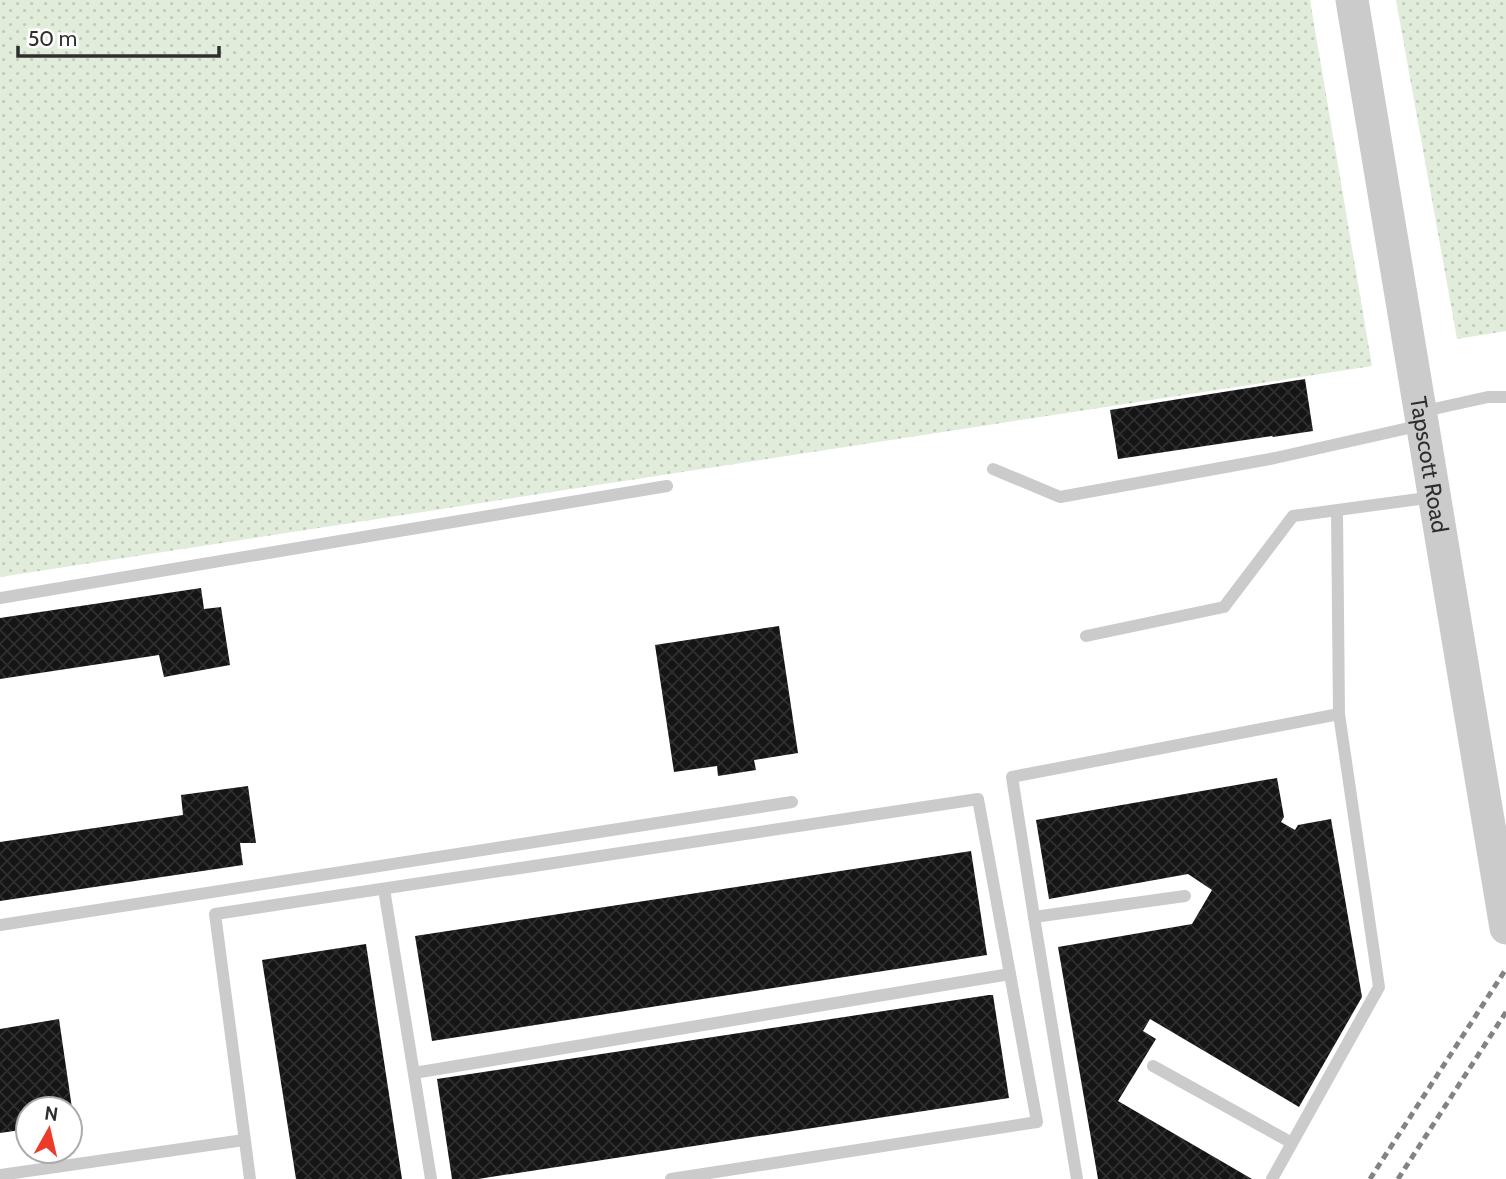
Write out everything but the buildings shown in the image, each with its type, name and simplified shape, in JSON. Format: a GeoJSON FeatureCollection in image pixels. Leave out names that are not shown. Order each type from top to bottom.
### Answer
{"type":"FeatureCollection","features":[{"type":"Feature","properties":{"kind":"street","name":"Tapscott Road"},"geometry":{"type":"LineString","coordinates":[[1352,0],[1506,928]]}},
{"type":"Feature","properties":{"kind":"lane"},"geometry":{"type":"LineString","coordinates":[[993,469],[1060,497],[1275,458],[1488,397],[1506,397]]}},
{"type":"Feature","properties":{"kind":"lane"},"geometry":{"type":"LineString","coordinates":[[0,598],[667,486]]}},
{"type":"Feature","properties":{"kind":"lane"},"geometry":{"type":"LineString","coordinates":[[1086,636],[1224,607],[1293,516],[1435,497]]}},
{"type":"Feature","properties":{"kind":"lane"},"geometry":{"type":"LineString","coordinates":[[1272,1179],[1380,987],[1339,715],[1337,510]]}},
{"type":"Feature","properties":{"kind":"lane"},"geometry":{"type":"LineString","coordinates":[[1077,1179],[1012,777],[1339,715]]}},
{"type":"Feature","properties":{"kind":"lane"},"geometry":{"type":"LineString","coordinates":[[250,1179],[215,914],[978,799],[1037,1122],[671,1179]]}},
{"type":"Feature","properties":{"kind":"lane"},"geometry":{"type":"LineString","coordinates":[[0,925],[792,802]]}},
{"type":"Feature","properties":{"kind":"lane"},"geometry":{"type":"LineString","coordinates":[[384,889],[431,1179]]}},
{"type":"Feature","properties":{"kind":"lane"},"geometry":{"type":"LineString","coordinates":[[1034,917],[1185,897]]}},
{"type":"Feature","properties":{"kind":"lane"},"geometry":{"type":"LineString","coordinates":[[414,1073],[1010,974]]}},
{"type":"Feature","properties":{"kind":"lane"},"geometry":{"type":"LineString","coordinates":[[1153,1066],[1292,1143]]}},
{"type":"Feature","properties":{"kind":"lane"},"geometry":{"type":"LineString","coordinates":[[0,1175],[244,1140]]}},
{"type":"Feature","properties":{"kind":"green space"},"geometry":{"type":"Polygon","coordinates":[[[0,0],[1310,0],[1372,366],[0,577],[0,0]]]}},
{"type":"Feature","properties":{"kind":"green space"},"geometry":{"type":"Polygon","coordinates":[[[1396,0],[1506,0],[1506,331],[1457,339],[1396,0]]]}},
{"type":"Feature","properties":{"kind":"railway"},"geometry":{"type":"LineString","coordinates":[[1370,1179],[1506,969]]}},
{"type":"Feature","properties":{"kind":"railway"},"geometry":{"type":"LineString","coordinates":[[1398,1179],[1506,1012]]}}]}
